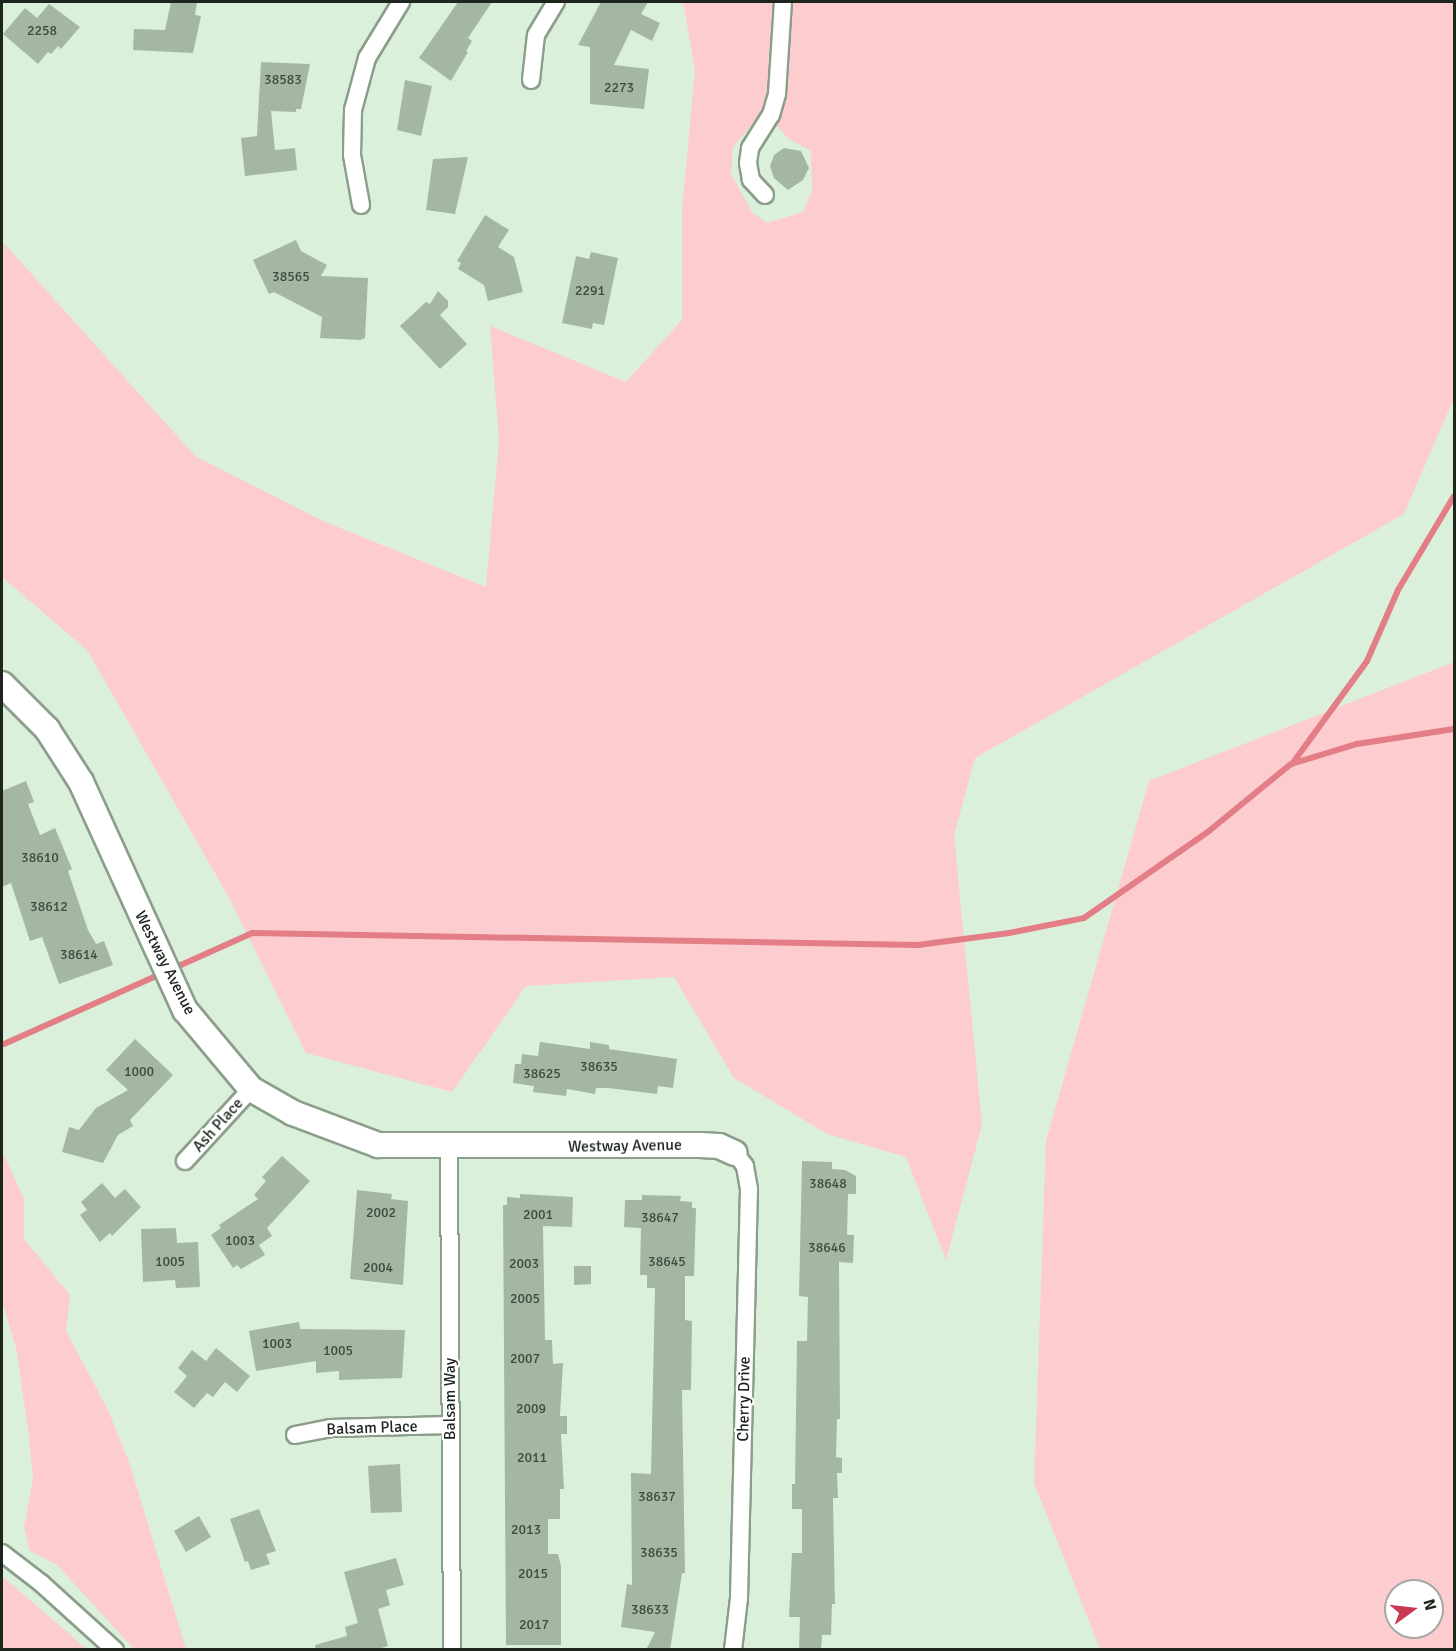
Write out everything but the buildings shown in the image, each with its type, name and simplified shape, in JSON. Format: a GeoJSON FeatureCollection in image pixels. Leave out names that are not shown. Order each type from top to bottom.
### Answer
{"type":"FeatureCollection","features":[{"type":"Feature","properties":{"kind":"street"},"geometry":{"type":"LineString","coordinates":[[531,80],[536,36],[556,2]]}},
{"type":"Feature","properties":{"kind":"street"},"geometry":{"type":"LineString","coordinates":[[765,195],[751,180],[748,164],[750,148],[771,115],[777,93],[783,2]]}},
{"type":"Feature","properties":{"kind":"street"},"geometry":{"type":"LineString","coordinates":[[361,205],[352,155],[353,110],[367,58],[397,3]]}},
{"type":"Feature","properties":{"kind":"street","name":"Westway Avenue"},"geometry":{"type":"LineString","coordinates":[[2,684],[46,729],[81,782],[185,1010],[251,1089],[293,1113],[346,1136],[378,1145],[449,1148],[710,1145],[735,1153]]}},
{"type":"Feature","properties":{"kind":"street","name":"Ash Place"},"geometry":{"type":"LineString","coordinates":[[185,1161],[251,1089]]}},
{"type":"Feature","properties":{"kind":"street","name":"Balsam Way"},"geometry":{"type":"LineString","coordinates":[[449,1148],[452,1650]]}},
{"type":"Feature","properties":{"kind":"street","name":"Cherry Drive"},"geometry":{"type":"LineString","coordinates":[[733,1650],[739,1598],[748,1189],[745,1166],[735,1153]]}},
{"type":"Feature","properties":{"kind":"street","name":"Balsam Place"},"geometry":{"type":"LineString","coordinates":[[295,1435],[330,1428],[450,1425]]}},
{"type":"Feature","properties":{"kind":"street"},"geometry":{"type":"LineString","coordinates":[[2,1554],[41,1583],[115,1650]]}},
{"type":"Feature","properties":{"kind":"shaded area"},"geometry":{"type":"Polygon","coordinates":[[[683,2],[778,2],[773,75],[766,108],[733,147],[731,174],[752,212],[767,223],[803,212],[812,191],[811,151],[789,139],[774,123],[788,2],[1454,2],[1454,398],[1404,514],[975,758],[954,835],[982,1125],[946,1260],[906,1157],[827,1134],[734,1078],[674,977],[526,986],[452,1092],[306,1053],[227,894],[87,650],[2,577],[2,241],[195,456],[323,521],[486,587],[499,441],[490,326],[626,382],[682,320],[682,209],[695,71],[683,2]]]}},
{"type":"Feature","properties":{"kind":"shaded area"},"geometry":{"type":"Polygon","coordinates":[[[1454,662],[1454,1649],[1100,1649],[1034,1483],[1046,1141],[1149,781],[1454,662]]]}},
{"type":"Feature","properties":{"kind":"shaded area"},"geometry":{"type":"Polygon","coordinates":[[[2,1151],[24,1199],[24,1239],[70,1295],[66,1331],[108,1410],[129,1462],[186,1649],[134,1649],[57,1565],[30,1551],[24,1527],[33,1479],[29,1436],[16,1347],[2,1301],[2,1151]]]}},
{"type":"Feature","properties":{"kind":"shaded area"},"geometry":{"type":"Polygon","coordinates":[[[2,1576],[82,1645],[87,1649],[2,1649],[2,1576]]]}},
{"type":"Feature","properties":{"kind":"waterway"},"geometry":{"type":"LineString","coordinates":[[1292,764],[1367,661],[1398,590],[1454,496]]}},
{"type":"Feature","properties":{"kind":"waterway"},"geometry":{"type":"LineString","coordinates":[[172,969],[252,933],[918,945],[1009,933],[1084,918],[1209,831],[1291,764],[1357,744],[1454,729]]}},
{"type":"Feature","properties":{"kind":"waterway"},"geometry":{"type":"LineString","coordinates":[[4,1044],[163,973]]}}]}
